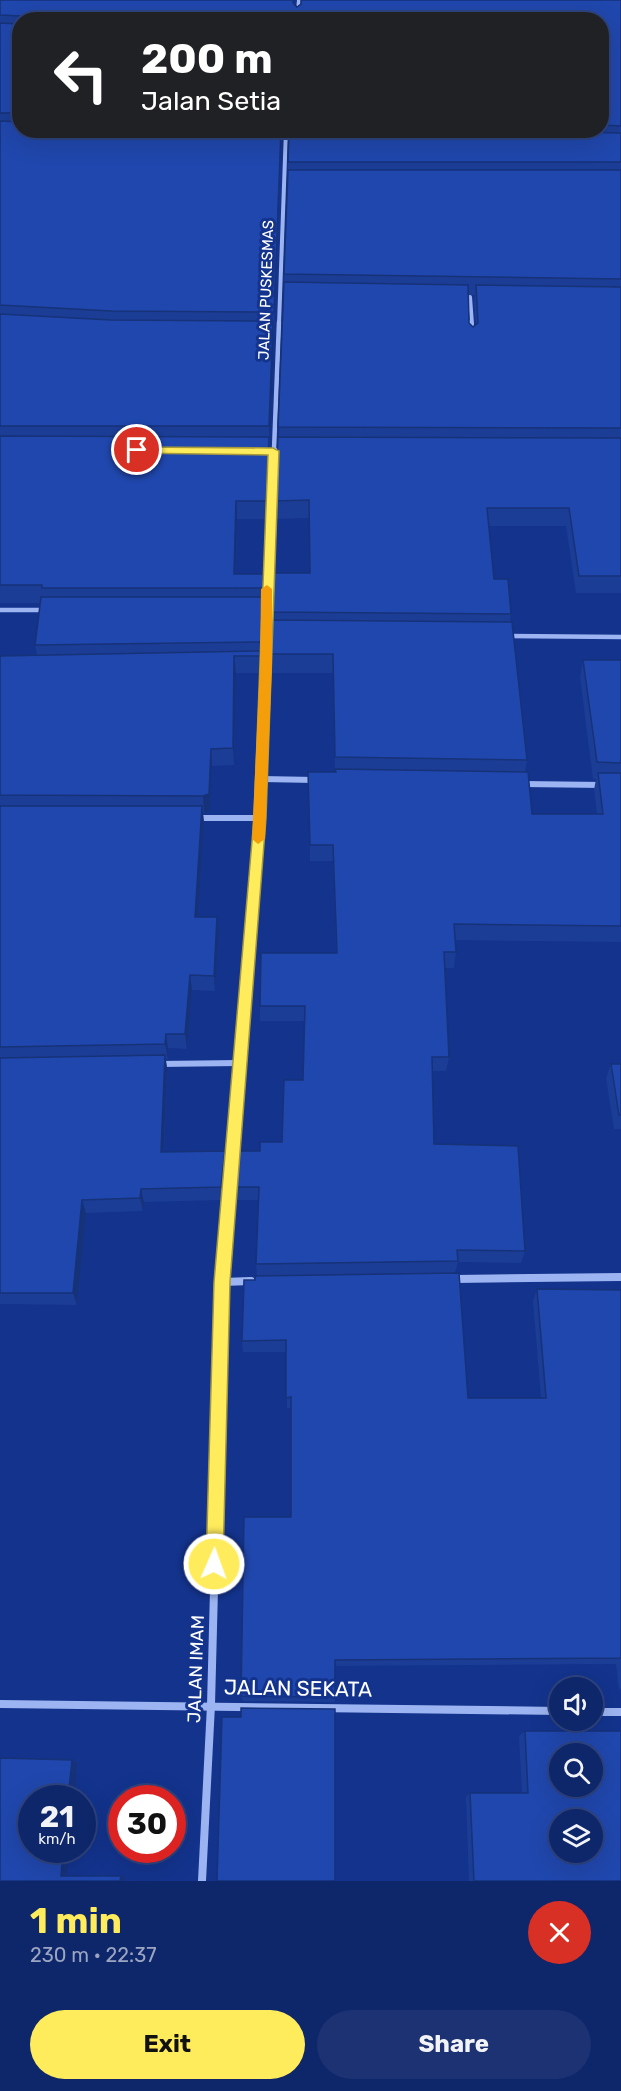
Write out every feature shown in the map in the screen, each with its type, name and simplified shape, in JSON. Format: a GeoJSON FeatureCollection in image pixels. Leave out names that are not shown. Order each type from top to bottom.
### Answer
{"type":"FeatureCollection","features":[{"type":"Feature","properties":{"kind":"street","name":"JALAN PUSKESMAS"},"geometry":{"type":"LineString","coordinates":[[273,451],[284,138]]}},
{"type":"Feature","properties":{"kind":"street"},"geometry":{"type":"LineString","coordinates":[[284,141],[296,141]]}},
{"type":"Feature","properties":{"kind":"street"},"geometry":{"type":"LineString","coordinates":[[282,184],[294,184]]}},
{"type":"Feature","properties":{"kind":"street"},"geometry":{"type":"LineString","coordinates":[[278,296],[290,296]]}},
{"type":"Feature","properties":{"kind":"street"},"geometry":{"type":"LineString","coordinates":[[458,297],[482,297]]}},
{"type":"Feature","properties":{"kind":"street"},"geometry":{"type":"LineString","coordinates":[[470,297],[472,341]]}},
{"type":"Feature","properties":{"kind":"street"},"geometry":{"type":"LineString","coordinates":[[238,451],[309,451]]}},
{"type":"Feature","properties":{"kind":"street","name":"JALAN IMAM"},"geometry":{"type":"LineString","coordinates":[[202,1881],[211,1705],[222,1282],[260,818],[273,451]]}},
{"type":"Feature","properties":{"kind":"street"},"geometry":{"type":"LineString","coordinates":[[0,610],[58,610]]}},
{"type":"Feature","properties":{"kind":"street"},"geometry":{"type":"LineString","coordinates":[[266,634],[278,634]]}},
{"type":"Feature","properties":{"kind":"street"},"geometry":{"type":"LineString","coordinates":[[503,636],[621,636]]}},
{"type":"Feature","properties":{"kind":"street"},"geometry":{"type":"LineString","coordinates":[[255,664],[266,664]]}},
{"type":"Feature","properties":{"kind":"street"},"geometry":{"type":"LineString","coordinates":[[261,779],[321,780]]}},
{"type":"Feature","properties":{"kind":"street"},"geometry":{"type":"LineString","coordinates":[[513,783],[609,785]]}},
{"type":"Feature","properties":{"kind":"street"},"geometry":{"type":"LineString","coordinates":[[189,818],[260,818]]}},
{"type":"Feature","properties":{"kind":"street"},"geometry":{"type":"LineString","coordinates":[[156,1064],[239,1063]]}},
{"type":"Feature","properties":{"kind":"street"},"geometry":{"type":"LineString","coordinates":[[445,1279],[621,1277]]}},
{"type":"Feature","properties":{"kind":"street"},"geometry":{"type":"LineString","coordinates":[[222,1282],[257,1281]]}},
{"type":"Feature","properties":{"kind":"street","name":"JALAN SEKATA"},"geometry":{"type":"LineString","coordinates":[[0,1704],[549,1711]]}},
{"type":"Feature","properties":{"kind":"street"},"geometry":{"type":"LineString","coordinates":[[603,1712],[621,1712]]}},
{"type":"Feature","properties":{"kind":"building"},"geometry":{"type":"Polygon","coordinates":[[[0,0],[293,0],[297,7],[301,4],[301,0],[621,0],[621,126],[609,125],[609,12],[12,12],[12,16],[0,15],[0,0]]]}},
{"type":"Feature","properties":{"kind":"building"},"geometry":{"type":"Polygon","coordinates":[[[0,23],[12,24],[12,113],[0,113],[0,23]]]}},
{"type":"Feature","properties":{"kind":"building"},"geometry":{"type":"Polygon","coordinates":[[[0,121],[12,122],[12,138],[281,138],[274,312],[111,311],[0,305],[0,121]]]}},
{"type":"Feature","properties":{"kind":"building"},"geometry":{"type":"Polygon","coordinates":[[[609,133],[621,133],[621,162],[288,162],[289,138],[609,138],[609,133]]]}},
{"type":"Feature","properties":{"kind":"building"},"geometry":{"type":"Polygon","coordinates":[[[288,170],[621,170],[621,279],[284,274],[288,170]]]}},
{"type":"Feature","properties":{"kind":"building"},"geometry":{"type":"Polygon","coordinates":[[[284,282],[468,285],[469,323],[473,327],[478,323],[476,285],[621,287],[621,428],[278,427],[284,282]]]}},
{"type":"Feature","properties":{"kind":"building"},"geometry":{"type":"Polygon","coordinates":[[[0,314],[111,320],[273,321],[269,426],[0,426],[0,314]]]}},
{"type":"Feature","properties":{"kind":"building"},"geometry":{"type":"Polygon","coordinates":[[[0,436],[269,437],[266,501],[236,501],[234,574],[263,574],[263,588],[42,588],[42,585],[0,585],[0,436]]]}},
{"type":"Feature","properties":{"kind":"building"},"geometry":{"type":"Polygon","coordinates":[[[278,437],[621,438],[621,576],[579,576],[569,508],[487,508],[494,579],[508,579],[511,614],[271,612],[272,573],[310,573],[309,500],[275,501],[278,437]]]}},
{"type":"Feature","properties":{"kind":"building"},"geometry":{"type":"Polygon","coordinates":[[[41,597],[262,597],[261,642],[35,645],[41,597]]]}},
{"type":"Feature","properties":{"kind":"building"},"geometry":{"type":"Polygon","coordinates":[[[271,620],[512,622],[527,760],[335,757],[333,654],[269,654],[271,620]]]}},
{"type":"Feature","properties":{"kind":"building"},"geometry":{"type":"Polygon","coordinates":[[[260,651],[260,656],[234,656],[233,748],[211,749],[209,794],[203,796],[0,795],[0,656],[260,651]]]}},
{"type":"Feature","properties":{"kind":"building"},"geometry":{"type":"Polygon","coordinates":[[[583,660],[621,660],[621,763],[597,762],[583,660]]]}},
{"type":"Feature","properties":{"kind":"building"},"geometry":{"type":"Polygon","coordinates":[[[335,769],[528,772],[532,814],[603,814],[598,773],[621,773],[621,926],[454,924],[456,952],[444,952],[449,1057],[432,1057],[434,1144],[518,1146],[525,1251],[457,1250],[458,1261],[256,1264],[259,1187],[232,1187],[235,1151],[260,1151],[260,1142],[282,1142],[284,1080],[303,1080],[305,1006],[260,1006],[261,953],[337,953],[333,845],[310,845],[308,772],[336,772],[335,769]]]}},
{"type":"Feature","properties":{"kind":"building"},"geometry":{"type":"Polygon","coordinates":[[[0,806],[202,806],[195,917],[217,917],[214,976],[190,975],[185,1034],[166,1034],[165,1044],[0,1047],[0,806]]]}},
{"type":"Feature","properties":{"kind":"building"},"geometry":{"type":"Polygon","coordinates":[[[165,1055],[161,1152],[225,1151],[221,1187],[141,1189],[140,1198],[82,1200],[73,1293],[0,1293],[0,1058],[165,1055]]]}},
{"type":"Feature","properties":{"kind":"building"},"geometry":{"type":"Polygon","coordinates":[[[611,1064],[621,1064],[621,1115],[619,1115],[611,1064]]]}},
{"type":"Feature","properties":{"kind":"building"},"geometry":{"type":"Polygon","coordinates":[[[459,1273],[468,1398],[546,1398],[537,1289],[621,1290],[621,1658],[335,1660],[335,1697],[241,1696],[244,1517],[291,1517],[291,1397],[286,1398],[286,1340],[242,1341],[244,1280],[255,1280],[255,1276],[459,1273]]]}},
{"type":"Feature","properties":{"kind":"building"},"geometry":{"type":"Polygon","coordinates":[[[241,1708],[335,1709],[335,1881],[217,1881],[222,1717],[241,1717],[241,1708]]]}},
{"type":"Feature","properties":{"kind":"building"},"geometry":{"type":"Polygon","coordinates":[[[525,1731],[621,1731],[621,1881],[474,1881],[470,1793],[528,1793],[525,1731]]]}},
{"type":"Feature","properties":{"kind":"building"},"geometry":{"type":"Polygon","coordinates":[[[0,1758],[72,1760],[69,1785],[18,1785],[18,1863],[62,1863],[61,1876],[121,1876],[120,1881],[0,1881],[0,1758]]]}},
{"type":"Feature","properties":{"kind":"slow traffic"},"geometry":{"type":"LineString","coordinates":[[258,839],[267,589]]}},
{"type":"Feature","properties":{"kind":"route"},"geometry":{"type":"LineString","coordinates":[[137,450],[273,451],[260,818],[222,1282],[214,1564]]}}]}
